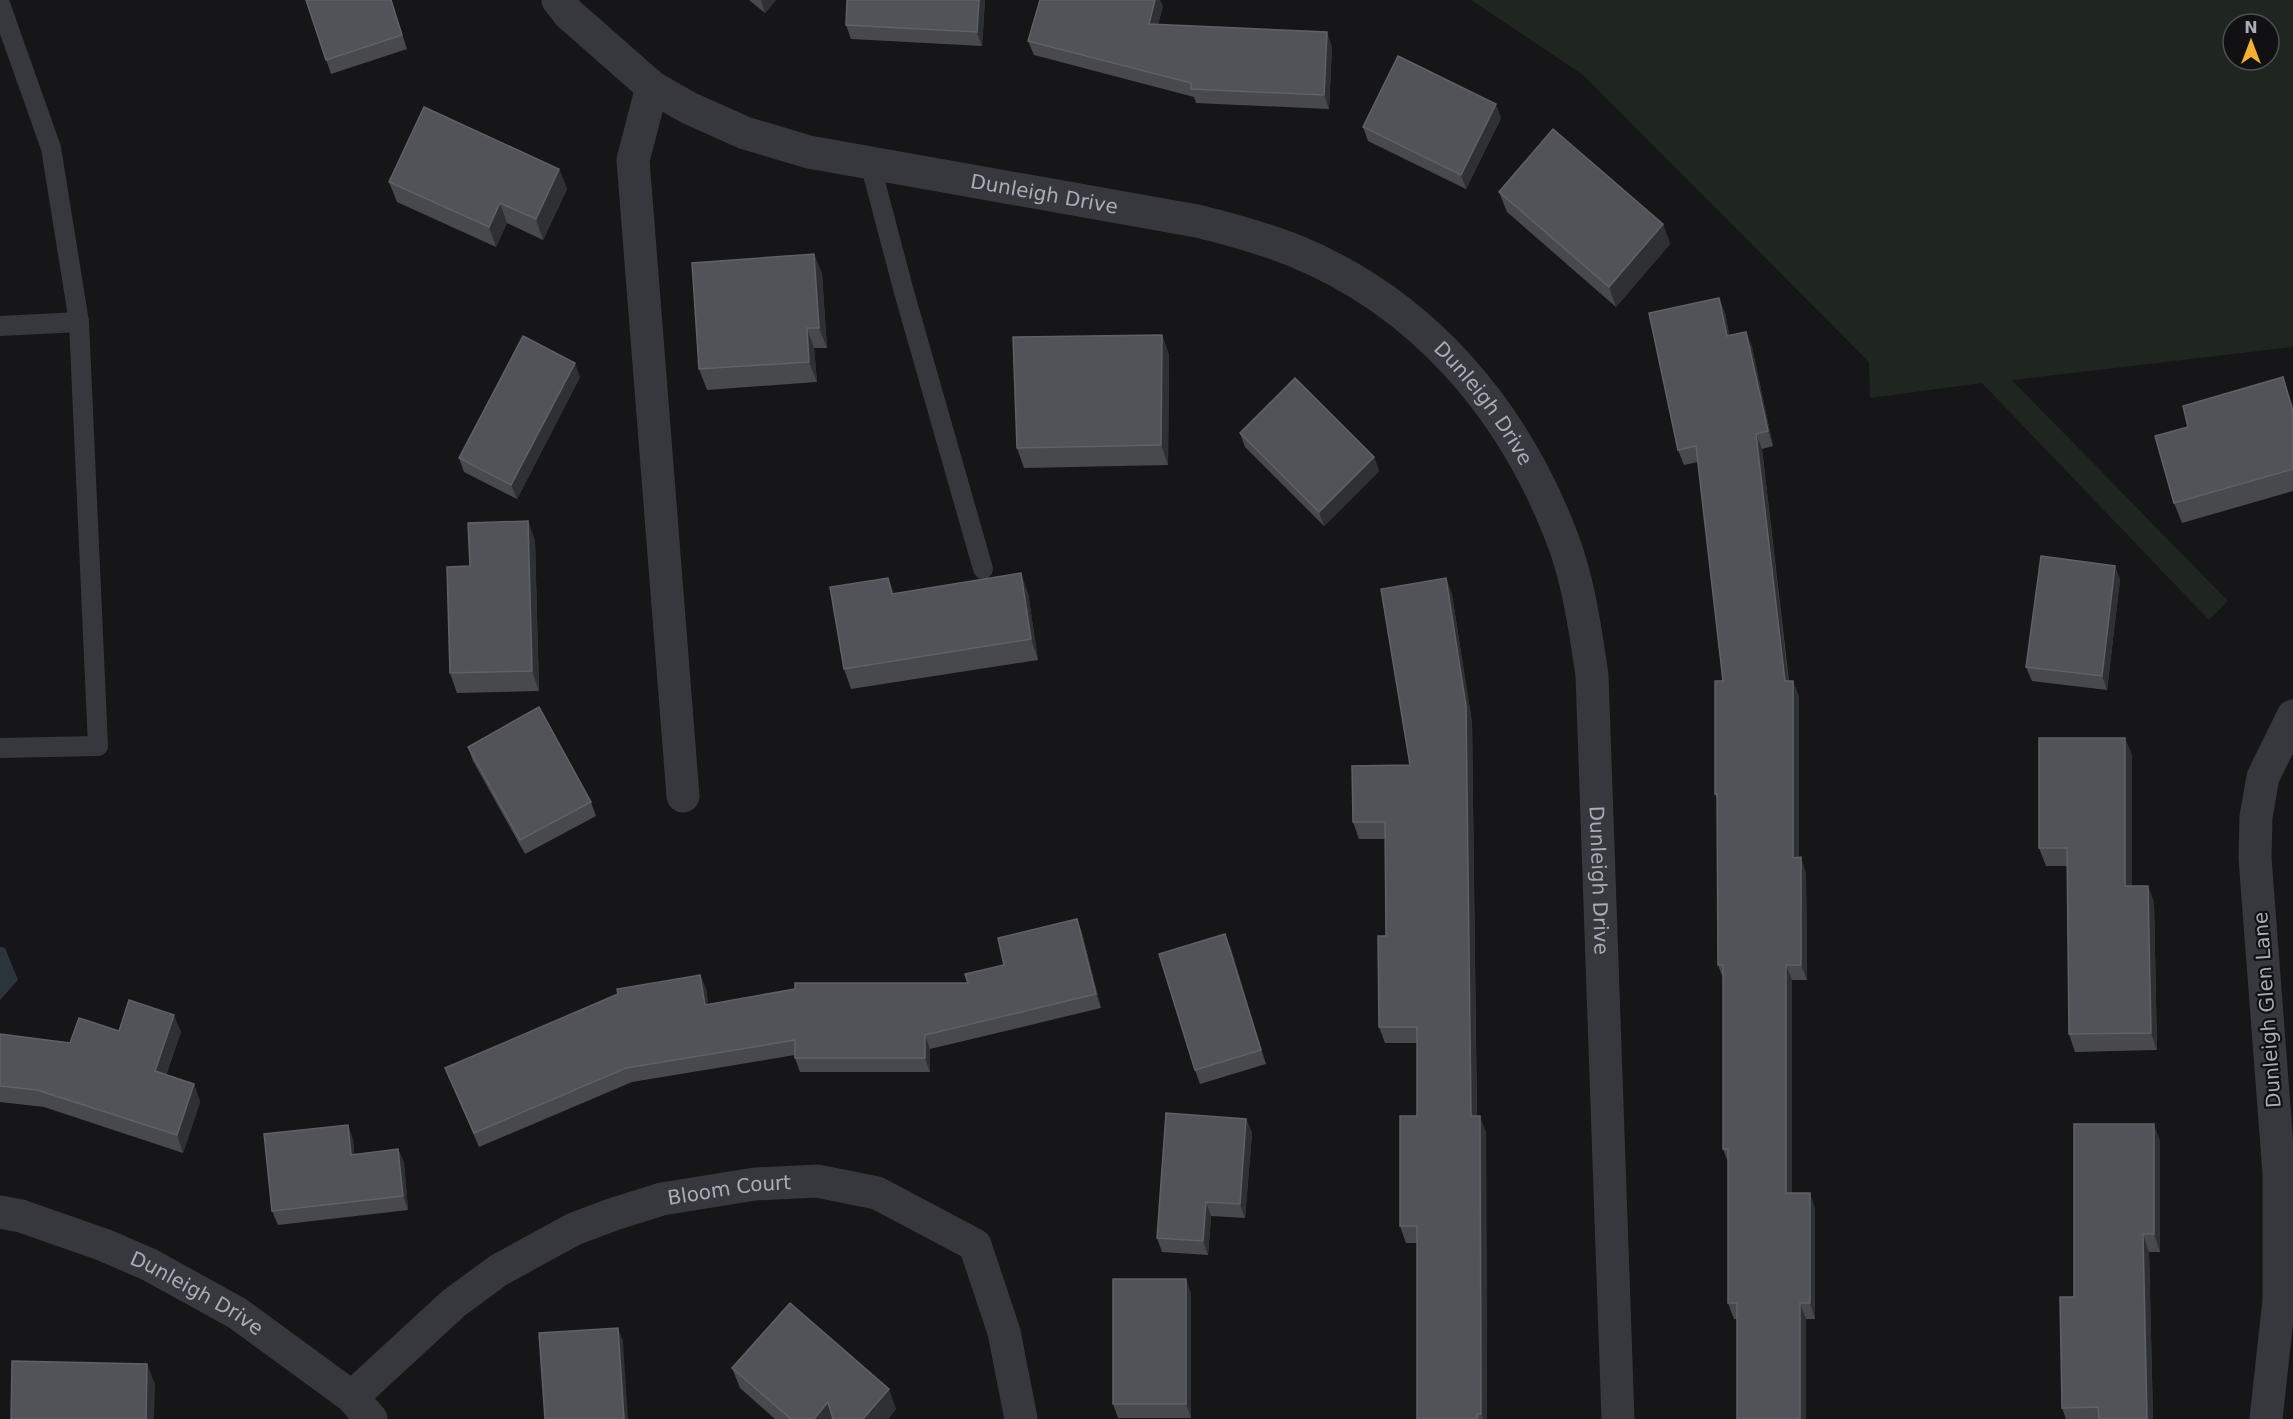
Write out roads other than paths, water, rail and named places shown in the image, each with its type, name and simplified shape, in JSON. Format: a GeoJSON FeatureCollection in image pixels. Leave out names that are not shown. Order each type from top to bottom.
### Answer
{"type":"FeatureCollection","features":[{"type":"Feature","properties":{"kind":"street","name":"Dunleigh Drive"},"geometry":{"type":"LineString","coordinates":[[558,0],[569,14],[652,87],[689,108],[745,133],[809,152],[1197,221],[1247,233],[1294,251],[1368,290],[1410,320],[1457,363],[1501,417],[1536,475],[1563,540],[1582,609],[1592,675],[1618,1419]]}},
{"type":"Feature","properties":{"kind":"street"},"geometry":{"type":"LineString","coordinates":[[652,87],[633,160],[683,796]]}},
{"type":"Feature","properties":{"kind":"street","name":"Dunleigh Glen Lane"},"geometry":{"type":"LineString","coordinates":[[2266,1419],[2279,1300],[2279,1173],[2255,858],[2256,817],[2263,777],[2293,716]]}},
{"type":"Feature","properties":{"kind":"street","name":"Bloom Court"},"geometry":{"type":"LineString","coordinates":[[362,1408],[454,1303],[499,1270],[574,1229],[662,1199],[755,1184],[817,1181],[877,1193],[975,1245],[1005,1332],[1021,1419]]}},
{"type":"Feature","properties":{"kind":"street","name":"Dunleigh Drive"},"geometry":{"type":"LineString","coordinates":[[0,1212],[21,1216],[104,1245],[150,1265],[237,1313],[362,1408]]}},
{"type":"Feature","properties":{"kind":"lane"},"geometry":{"type":"LineString","coordinates":[[0,4],[51,148],[79,322],[98,746],[0,748]]}},
{"type":"Feature","properties":{"kind":"lane"},"geometry":{"type":"LineString","coordinates":[[870,163],[904,292],[984,569]]}},
{"type":"Feature","properties":{"kind":"lane"},"geometry":{"type":"LineString","coordinates":[[0,326],[79,322]]}}]}
